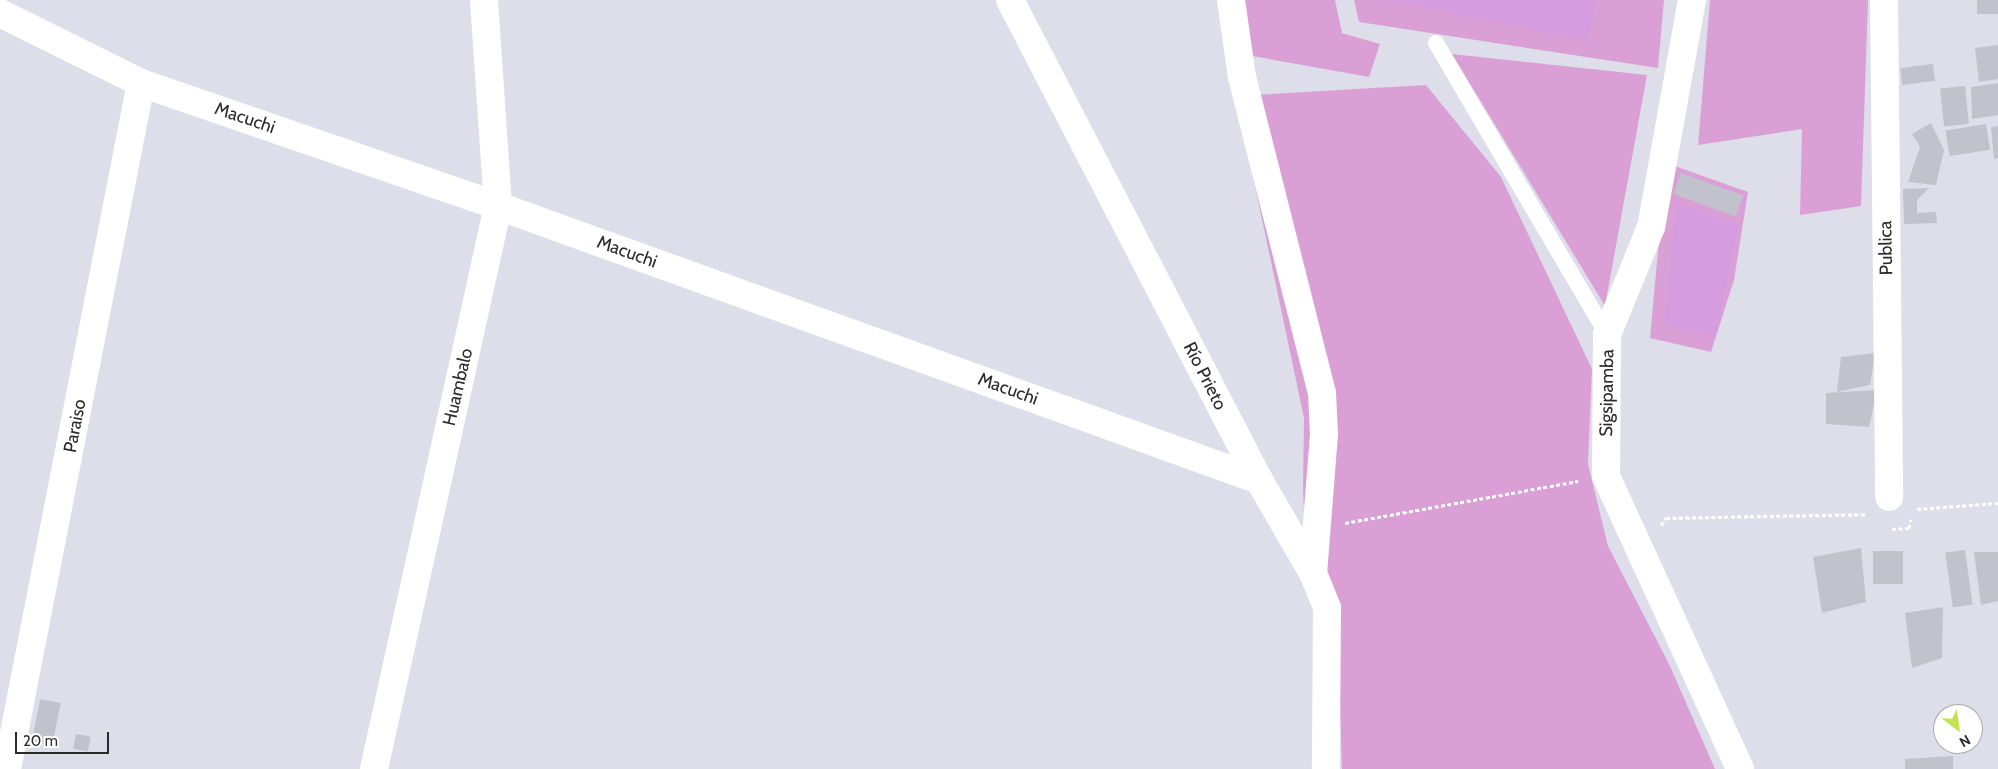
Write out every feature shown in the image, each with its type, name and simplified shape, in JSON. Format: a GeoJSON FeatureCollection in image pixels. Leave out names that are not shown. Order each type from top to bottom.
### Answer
{"type":"FeatureCollection","features":[{"type":"Feature","properties":{"kind":"street","name":"Huambalo"},"geometry":{"type":"LineString","coordinates":[[374,769],[498,206],[484,0]]}},
{"type":"Feature","properties":{"kind":"street","name":"Río Prieto"},"geometry":{"type":"LineString","coordinates":[[1010,0],[1259,480],[1313,573],[1327,608],[1326,769]]}},
{"type":"Feature","properties":{"kind":"street"},"geometry":{"type":"LineString","coordinates":[[1231,0],[1242,77],[1322,393],[1324,434],[1313,573]]}},
{"type":"Feature","properties":{"kind":"street","name":"Sigsipamba"},"geometry":{"type":"LineString","coordinates":[[1692,0],[1651,227],[1608,335],[1606,476],[1640,554],[1740,769]]}},
{"type":"Feature","properties":{"kind":"street","name":"Publica"},"geometry":{"type":"LineString","coordinates":[[1884,0],[1888,497]]}},
{"type":"Feature","properties":{"kind":"street","name":"Macuchi"},"geometry":{"type":"LineString","coordinates":[[0,13],[141,83],[498,206],[1259,480]]}},
{"type":"Feature","properties":{"kind":"street","name":"Paraiso"},"geometry":{"type":"LineString","coordinates":[[7,769],[141,83]]}},
{"type":"Feature","properties":{"kind":"lane"},"geometry":{"type":"LineString","coordinates":[[1436,44],[1608,335]]}},
{"type":"Feature","properties":{"kind":"path"},"geometry":{"type":"LineString","coordinates":[[1317,528],[1606,476]]}},
{"type":"Feature","properties":{"kind":"path"},"geometry":{"type":"LineString","coordinates":[[1640,554],[1666,518],[1870,514],[1871,497],[1888,497],[1891,529],[1909,528],[1913,509],[1998,503]]}},
{"type":"Feature","properties":{"kind":"shaded area"},"geometry":{"type":"Polygon","coordinates":[[[1239,0],[1335,0],[1342,33],[1380,44],[1369,77],[1241,54],[1239,0]]]}},
{"type":"Feature","properties":{"kind":"shaded area"},"geometry":{"type":"Polygon","coordinates":[[[1354,0],[1664,0],[1658,68],[1359,22],[1354,0]]]}},
{"type":"Feature","properties":{"kind":"shaded area"},"geometry":{"type":"Polygon","coordinates":[[[1384,0],[1596,0],[1588,41],[1384,0]]]}},
{"type":"Feature","properties":{"kind":"shaded area"},"geometry":{"type":"Polygon","coordinates":[[[1710,0],[1868,0],[1861,206],[1800,215],[1802,129],[1698,145],[1710,0]]]}},
{"type":"Feature","properties":{"kind":"shaded area"},"geometry":{"type":"Polygon","coordinates":[[[1452,54],[1647,75],[1605,306],[1452,54]]]}},
{"type":"Feature","properties":{"kind":"shaded area"},"geometry":{"type":"Polygon","coordinates":[[[1426,85],[1501,177],[1592,369],[1588,464],[1608,546],[1670,666],[1715,769],[1342,769],[1337,606],[1305,538],[1303,488],[1304,418],[1236,96],[1426,85]]]}},
{"type":"Feature","properties":{"kind":"shaded area"},"geometry":{"type":"Polygon","coordinates":[[[1666,163],[1748,192],[1734,280],[1711,352],[1650,338],[1666,163]]]}},
{"type":"Feature","properties":{"kind":"shaded area"},"geometry":{"type":"Polygon","coordinates":[[[1676,203],[1739,225],[1716,335],[1664,327],[1676,203]]]}},
{"type":"Feature","properties":{"kind":"building"},"geometry":{"type":"Polygon","coordinates":[[[1977,0],[1998,0],[1998,14],[1977,14],[1977,0]]]}},
{"type":"Feature","properties":{"kind":"building"},"geometry":{"type":"Polygon","coordinates":[[[1998,45],[1998,79],[1979,82],[1975,48],[1998,45]]]}},
{"type":"Feature","properties":{"kind":"building"},"geometry":{"type":"Polygon","coordinates":[[[1933,64],[1935,81],[1902,85],[1900,68],[1933,64]]]}},
{"type":"Feature","properties":{"kind":"building"},"geometry":{"type":"Polygon","coordinates":[[[1998,83],[1998,115],[1972,119],[1971,87],[1998,83]]]}},
{"type":"Feature","properties":{"kind":"building"},"geometry":{"type":"Polygon","coordinates":[[[1965,86],[1969,124],[1944,126],[1940,89],[1965,86]]]}},
{"type":"Feature","properties":{"kind":"building"},"geometry":{"type":"Polygon","coordinates":[[[1931,123],[1944,150],[1936,185],[1908,182],[1920,147],[1912,134],[1931,123]]]}},
{"type":"Feature","properties":{"kind":"building"},"geometry":{"type":"Polygon","coordinates":[[[1986,124],[1990,150],[1950,156],[1946,130],[1986,124]]]}},
{"type":"Feature","properties":{"kind":"building"},"geometry":{"type":"Polygon","coordinates":[[[1998,126],[1998,158],[1994,159],[1991,127],[1998,126]]]}},
{"type":"Feature","properties":{"kind":"building"},"geometry":{"type":"Polygon","coordinates":[[[1681,173],[1743,196],[1735,216],[1673,194],[1681,173]]]}},
{"type":"Feature","properties":{"kind":"building"},"geometry":{"type":"Polygon","coordinates":[[[1929,188],[1917,200],[1917,213],[1936,212],[1937,223],[1904,224],[1903,189],[1929,188]]]}},
{"type":"Feature","properties":{"kind":"building"},"geometry":{"type":"Polygon","coordinates":[[[1875,353],[1870,385],[1837,392],[1841,357],[1875,353]]]}},
{"type":"Feature","properties":{"kind":"building"},"geometry":{"type":"Polygon","coordinates":[[[1877,390],[1869,427],[1826,424],[1826,393],[1877,390]]]}},
{"type":"Feature","properties":{"kind":"building"},"geometry":{"type":"Polygon","coordinates":[[[1861,548],[1866,602],[1822,613],[1813,557],[1861,548]]]}},
{"type":"Feature","properties":{"kind":"building"},"geometry":{"type":"Polygon","coordinates":[[[1965,550],[1973,604],[1953,607],[1945,553],[1965,550]]]}},
{"type":"Feature","properties":{"kind":"building"},"geometry":{"type":"Polygon","coordinates":[[[1873,551],[1903,551],[1903,584],[1873,584],[1873,551]]]}},
{"type":"Feature","properties":{"kind":"building"},"geometry":{"type":"Polygon","coordinates":[[[1974,552],[1998,552],[1998,601],[1981,605],[1974,552]]]}},
{"type":"Feature","properties":{"kind":"building"},"geometry":{"type":"Polygon","coordinates":[[[1943,607],[1942,658],[1912,668],[1905,613],[1943,607]]]}},
{"type":"Feature","properties":{"kind":"building"},"geometry":{"type":"Polygon","coordinates":[[[40,699],[61,703],[52,745],[32,741],[40,699]]]}},
{"type":"Feature","properties":{"kind":"building"},"geometry":{"type":"Polygon","coordinates":[[[76,734],[91,737],[88,752],[73,749],[76,734]]]}},
{"type":"Feature","properties":{"kind":"building"},"geometry":{"type":"Polygon","coordinates":[[[1953,756],[1953,769],[1905,769],[1905,759],[1953,756]]]}}]}
